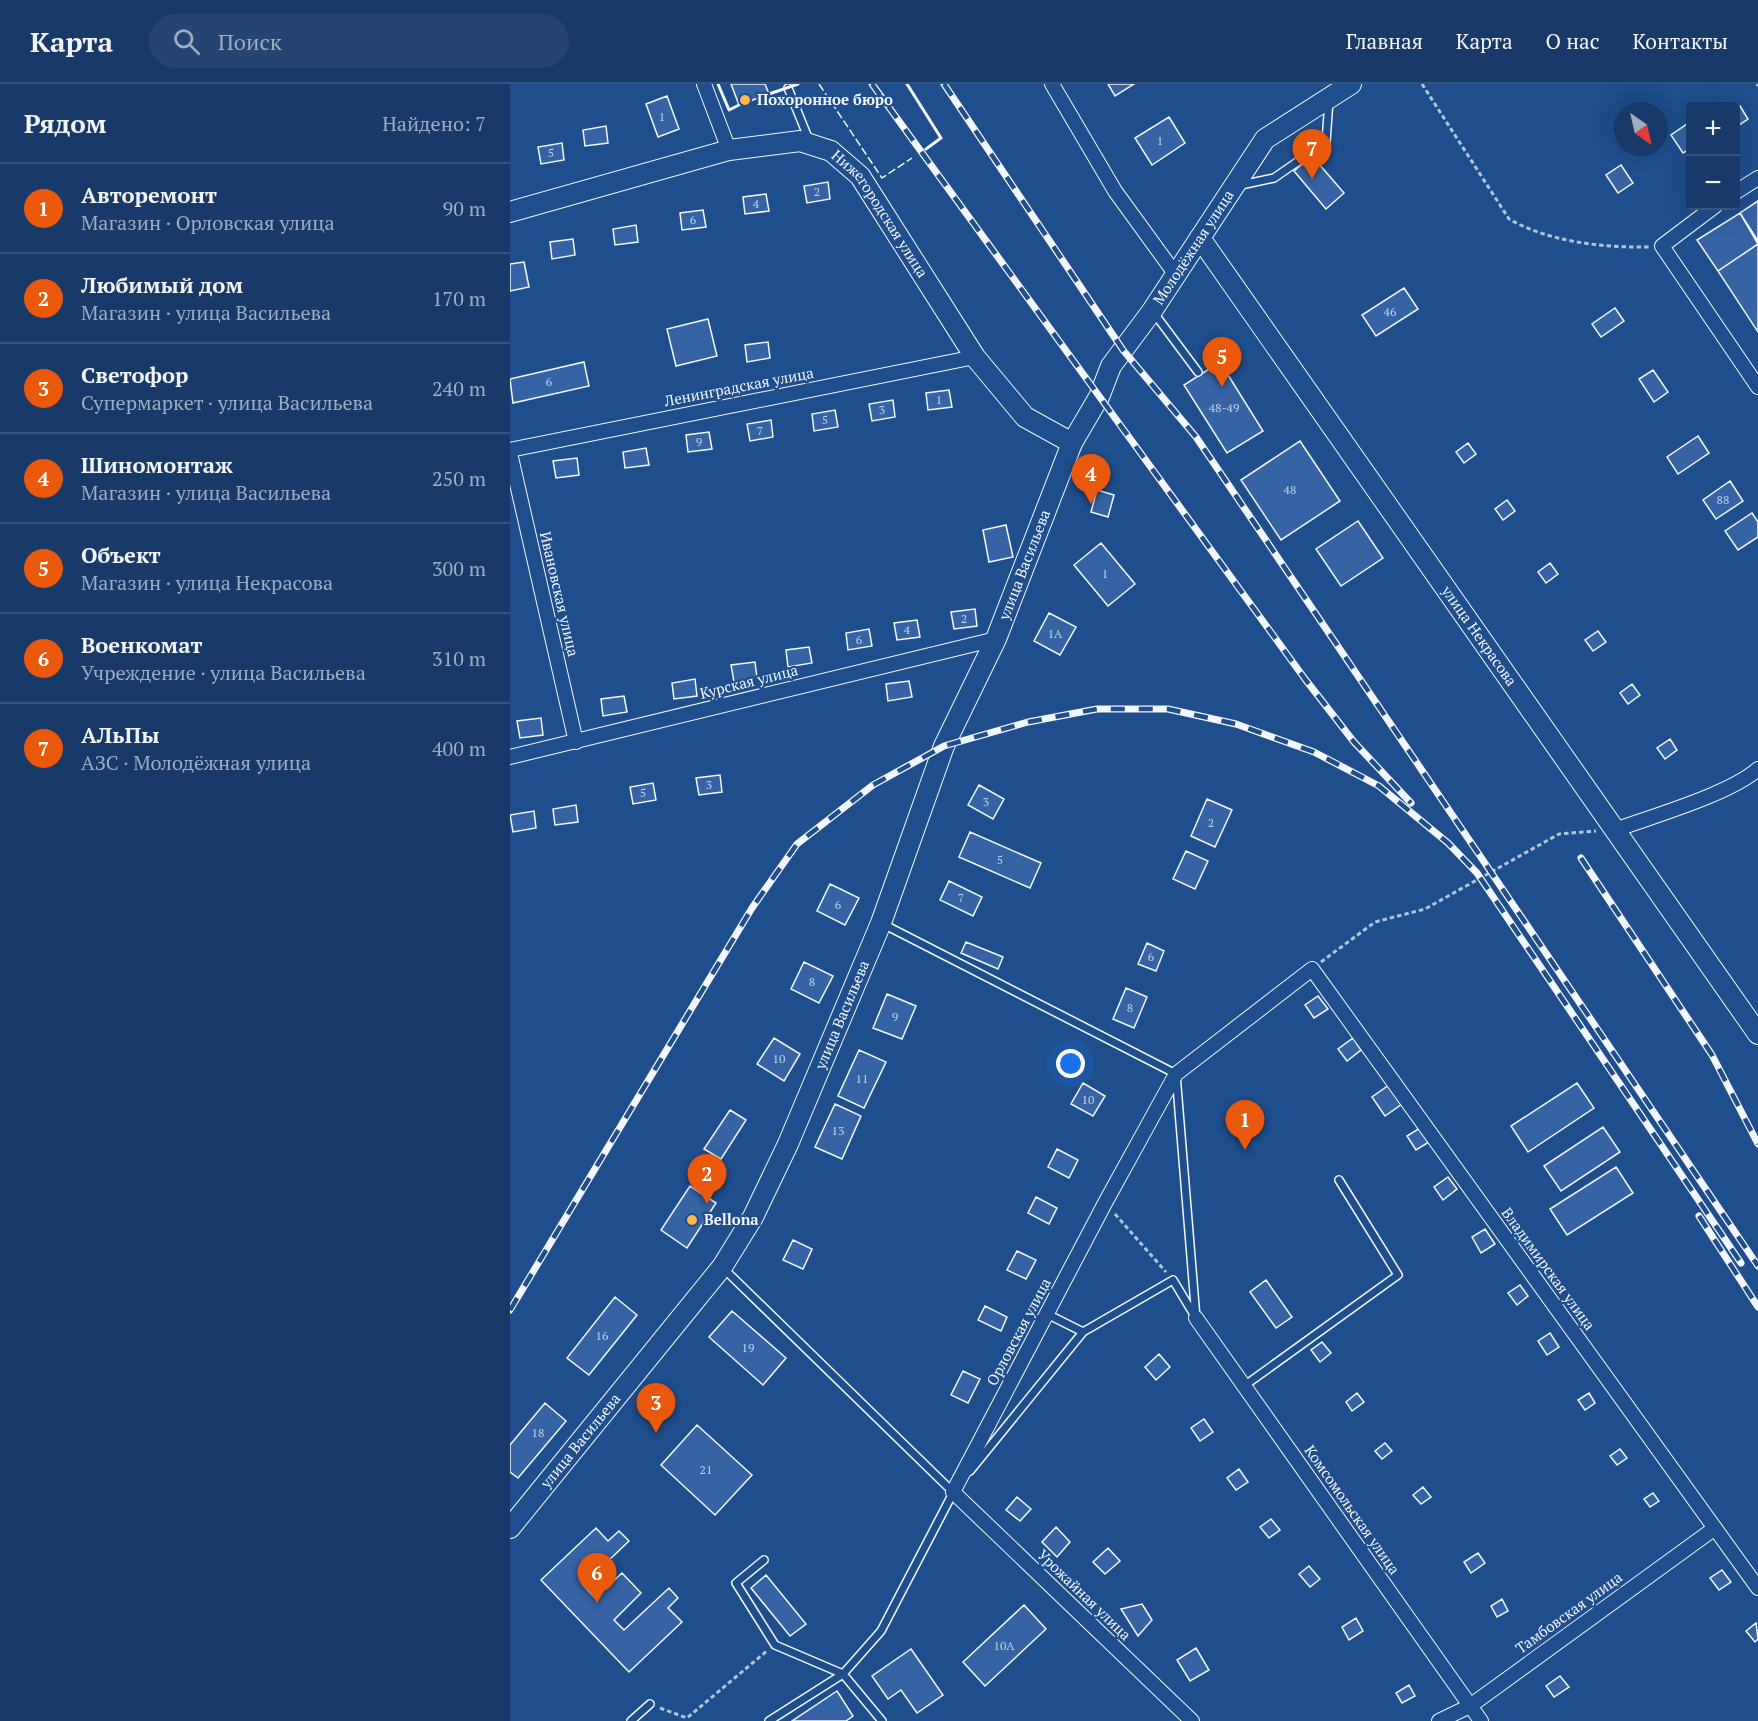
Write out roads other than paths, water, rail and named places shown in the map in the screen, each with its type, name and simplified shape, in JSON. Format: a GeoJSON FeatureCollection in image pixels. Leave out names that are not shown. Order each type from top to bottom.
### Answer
{"type":"FeatureCollection","features":[{"type":"Feature","properties":{"kind":"street"},"geometry":{"type":"LineString","coordinates":[[704,84],[729,150]]}},
{"type":"Feature","properties":{"kind":"street"},"geometry":{"type":"LineString","coordinates":[[1052,84],[1115,191],[1176,275]]}},
{"type":"Feature","properties":{"kind":"street","name":"Молодёжная улица"},"geometry":{"type":"LineString","coordinates":[[1072,443],[1099,397],[1111,366],[1152,311],[1265,139],[1351,84]]}},
{"type":"Feature","properties":{"kind":"street","name":"Нижегородская улица"},"geometry":{"type":"LineString","coordinates":[[510,212],[729,150],[800,141],[831,151],[860,176],[975,357],[1025,417],[1072,443]]}},
{"type":"Feature","properties":{"kind":"street"},"geometry":{"type":"LineString","coordinates":[[1740,189],[1758,178]]}},
{"type":"Feature","properties":{"kind":"street"},"geometry":{"type":"LineString","coordinates":[[1709,210],[1662,246],[1758,387]]}},
{"type":"Feature","properties":{"kind":"street","name":"улица Некрасова"},"geometry":{"type":"LineString","coordinates":[[1200,238],[1758,1034]]}},
{"type":"Feature","properties":{"kind":"street","name":"Ленинградская улица"},"geometry":{"type":"LineString","coordinates":[[510,452],[975,357]]}},
{"type":"Feature","properties":{"kind":"street","name":"улица Васильева"},"geometry":{"type":"LineString","coordinates":[[510,1528],[722,1267],[753,1217],[788,1144],[881,923],[945,746],[996,639],[1072,443]]}},
{"type":"Feature","properties":{"kind":"street","name":"Ивановская улица"},"geometry":{"type":"LineString","coordinates":[[510,452],[576,742]]}},
{"type":"Feature","properties":{"kind":"street","name":"Курская улица"},"geometry":{"type":"LineString","coordinates":[[510,757],[996,639]]}},
{"type":"Feature","properties":{"kind":"street"},"geometry":{"type":"LineString","coordinates":[[1615,830],[1748,778],[1758,769]]}},
{"type":"Feature","properties":{"kind":"street","name":"Орловская улица"},"geometry":{"type":"LineString","coordinates":[[953,1492],[1105,1203],[1176,1074],[1312,969]]}},
{"type":"Feature","properties":{"kind":"street","name":"Владимирская улица"},"geometry":{"type":"LineString","coordinates":[[1312,969],[1758,1588]]}},
{"type":"Feature","properties":{"kind":"street","name":"Комсомольская улица"},"geometry":{"type":"LineString","coordinates":[[1196,1318],[1481,1721]]}},
{"type":"Feature","properties":{"kind":"street","name":"Урожайная улица"},"geometry":{"type":"LineString","coordinates":[[953,1492],[1192,1721]]}},
{"type":"Feature","properties":{"kind":"street","name":"Тамбовская улица"},"geometry":{"type":"LineString","coordinates":[[1439,1721],[1470,1706],[1715,1528]]}},
{"type":"Feature","properties":{"kind":"lane"},"geometry":{"type":"LineString","coordinates":[[788,88],[811,145]]}},
{"type":"Feature","properties":{"kind":"lane"},"geometry":{"type":"LineString","coordinates":[[1233,187],[1274,178],[1326,142],[1329,98]]}},
{"type":"Feature","properties":{"kind":"lane"},"geometry":{"type":"LineString","coordinates":[[1152,311],[1198,372]]}},
{"type":"Feature","properties":{"kind":"lane"},"geometry":{"type":"LineString","coordinates":[[881,923],[1176,1074],[1196,1318]]}},
{"type":"Feature","properties":{"kind":"lane"},"geometry":{"type":"LineString","coordinates":[[1244,1386],[1398,1275],[1339,1180]]}},
{"type":"Feature","properties":{"kind":"lane"},"geometry":{"type":"LineString","coordinates":[[722,1267],[953,1492],[1083,1332],[1173,1280],[1196,1318]]}},
{"type":"Feature","properties":{"kind":"lane"},"geometry":{"type":"LineString","coordinates":[[1047,1314],[1083,1332]]}},
{"type":"Feature","properties":{"kind":"lane","name":"Орловская улица"},"geometry":{"type":"LineString","coordinates":[[770,1721],[843,1674],[881,1631],[953,1492]]}},
{"type":"Feature","properties":{"kind":"lane"},"geometry":{"type":"LineString","coordinates":[[764,1560],[736,1583],[775,1645],[843,1674],[882,1721]]}},
{"type":"Feature","properties":{"kind":"lane"},"geometry":{"type":"LineString","coordinates":[[631,1721],[650,1704]]}},
{"type":"Feature","properties":{"kind":"railway"},"geometry":{"type":"LineString","coordinates":[[872,84],[1305,679],[1354,742],[1411,803]]}},
{"type":"Feature","properties":{"kind":"railway"},"geometry":{"type":"LineString","coordinates":[[944,84],[1123,350],[1196,437],[1758,1266]]}},
{"type":"Feature","properties":{"kind":"railway"},"geometry":{"type":"LineString","coordinates":[[510,1310],[752,908],[797,844],[873,785],[944,746],[1028,722],[1097,709],[1168,709],[1236,724],[1314,752],[1379,786],[1448,843],[1477,873],[1741,1263]]}},
{"type":"Feature","properties":{"kind":"railway"},"geometry":{"type":"LineString","coordinates":[[1581,858],[1712,1055],[1758,1144]]}},
{"type":"Feature","properties":{"kind":"railway"},"geometry":{"type":"LineString","coordinates":[[1699,1216],[1758,1307]]}},
{"type":"Feature","properties":{"kind":"place","name":"Похоронное бюро"},"geometry":{"type":"Point","coordinates":[745,100]}},
{"type":"Feature","properties":{"kind":"place","name":"АЛьПы"},"geometry":{"type":"Point","coordinates":[1312,179]}},
{"type":"Feature","properties":{"kind":"place","name":"Объект"},"geometry":{"type":"Point","coordinates":[1222,387]}},
{"type":"Feature","properties":{"kind":"place","name":"Шиномонтаж"},"geometry":{"type":"Point","coordinates":[1091,504]}},
{"type":"Feature","properties":{"kind":"place","name":"Авторемонт"},"geometry":{"type":"Point","coordinates":[1245,1150]}},
{"type":"Feature","properties":{"kind":"place","name":"Любимый дом"},"geometry":{"type":"Point","coordinates":[707,1204]}},
{"type":"Feature","properties":{"kind":"place","name":"Bellona"},"geometry":{"type":"Point","coordinates":[692,1220]}},
{"type":"Feature","properties":{"kind":"place","name":"Светофор"},"geometry":{"type":"Point","coordinates":[656,1433]}},
{"type":"Feature","properties":{"kind":"place","name":"Военкомат"},"geometry":{"type":"Point","coordinates":[597,1603]}}]}
